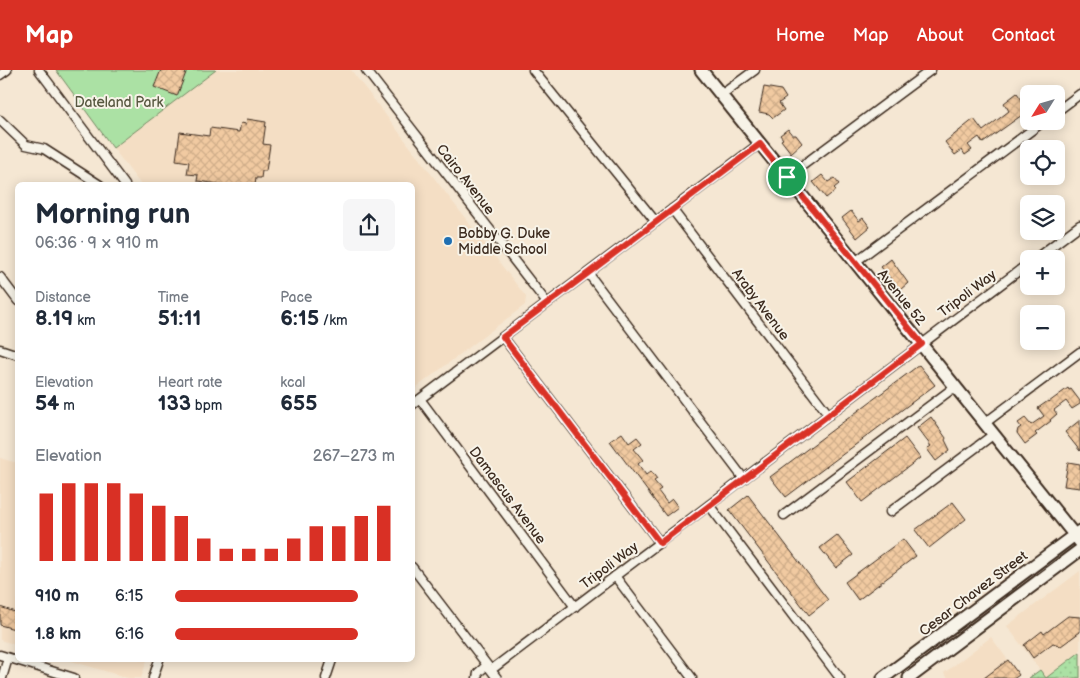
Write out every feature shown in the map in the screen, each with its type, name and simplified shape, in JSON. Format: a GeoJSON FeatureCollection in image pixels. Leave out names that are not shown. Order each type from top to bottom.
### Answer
{"type":"FeatureCollection","features":[{"type":"Feature","properties":{"kind":"main road","name":"Avenue 52"},"geometry":{"type":"LineString","coordinates":[[701,70],[1078,536]]}},
{"type":"Feature","properties":{"kind":"main road","name":"Cesar Chavez Street"},"geometry":{"type":"LineString","coordinates":[[884,678],[1078,536]]}},
{"type":"Feature","properties":{"kind":"main road"},"geometry":{"type":"LineString","coordinates":[[908,678],[1080,550]]}},
{"type":"Feature","properties":{"kind":"street"},"geometry":{"type":"LineString","coordinates":[[0,75],[7,70]]}},
{"type":"Feature","properties":{"kind":"street"},"geometry":{"type":"LineString","coordinates":[[39,70],[123,182]]}},
{"type":"Feature","properties":{"kind":"street","name":"Cairo Avenue"},"geometry":{"type":"LineString","coordinates":[[366,70],[547,304]]}},
{"type":"Feature","properties":{"kind":"street"},"geometry":{"type":"LineString","coordinates":[[533,70],[656,222]]}},
{"type":"Feature","properties":{"kind":"street"},"geometry":{"type":"LineString","coordinates":[[722,95],[756,70]]}},
{"type":"Feature","properties":{"kind":"street"},"geometry":{"type":"LineString","coordinates":[[787,177],[931,70]]}},
{"type":"Feature","properties":{"kind":"street"},"geometry":{"type":"LineString","coordinates":[[1065,105],[1080,94]]}},
{"type":"Feature","properties":{"kind":"street"},"geometry":{"type":"LineString","coordinates":[[0,120],[26,145],[44,149],[95,182]]}},
{"type":"Feature","properties":{"kind":"street"},"geometry":{"type":"LineString","coordinates":[[855,262],[1032,130]]}},
{"type":"Feature","properties":{"kind":"street"},"geometry":{"type":"LineString","coordinates":[[415,403],[760,144]]}},
{"type":"Feature","properties":{"kind":"street","name":"Araby Avenue"},"geometry":{"type":"LineString","coordinates":[[672,209],[829,415]]}},
{"type":"Feature","properties":{"kind":"street"},"geometry":{"type":"LineString","coordinates":[[1047,250],[1080,225]]}},
{"type":"Feature","properties":{"kind":"street","name":"Tripoli Way"},"geometry":{"type":"LineString","coordinates":[[476,678],[478,673],[575,606],[660,543],[1020,270]]}},
{"type":"Feature","properties":{"kind":"street"},"geometry":{"type":"LineString","coordinates":[[588,273],[744,479]]}},
{"type":"Feature","properties":{"kind":"street"},"geometry":{"type":"LineString","coordinates":[[0,278],[15,298]]}},
{"type":"Feature","properties":{"kind":"street"},"geometry":{"type":"LineString","coordinates":[[503,337],[660,543]]}},
{"type":"Feature","properties":{"kind":"street"},"geometry":{"type":"LineString","coordinates":[[0,349],[15,354]]}},
{"type":"Feature","properties":{"kind":"street"},"geometry":{"type":"LineString","coordinates":[[985,422],[1080,352]]}},
{"type":"Feature","properties":{"kind":"street"},"geometry":{"type":"LineString","coordinates":[[784,515],[956,386]]}},
{"type":"Feature","properties":{"kind":"street","name":"Damascus Avenue"},"geometry":{"type":"LineString","coordinates":[[420,400],[575,606]]}},
{"type":"Feature","properties":{"kind":"street"},"geometry":{"type":"LineString","coordinates":[[890,512],[994,434]]}},
{"type":"Feature","properties":{"kind":"street"},"geometry":{"type":"LineString","coordinates":[[709,505],[840,678]]}},
{"type":"Feature","properties":{"kind":"street"},"geometry":{"type":"LineString","coordinates":[[415,571],[497,678]]}},
{"type":"Feature","properties":{"kind":"street"},"geometry":{"type":"LineString","coordinates":[[615,576],[692,678]]}},
{"type":"Feature","properties":{"kind":"street"},"geometry":{"type":"LineString","coordinates":[[2,678],[4,657]]}},
{"type":"Feature","properties":{"kind":"street"},"geometry":{"type":"LineString","coordinates":[[21,662],[74,678]]}},
{"type":"Feature","properties":{"kind":"street"},"geometry":{"type":"LineString","coordinates":[[153,678],[157,662]]}},
{"type":"Feature","properties":{"kind":"street"},"geometry":{"type":"LineString","coordinates":[[326,678],[331,662]]}},
{"type":"Feature","properties":{"kind":"shaded area","name":"Bobby G. Duke Middle School"},"geometry":{"type":"Polygon","coordinates":[[[216,70],[351,70],[526,297],[525,305],[415,388],[415,182],[139,182],[113,148],[216,70]]]}},
{"type":"Feature","properties":{"kind":"shaded area"},"geometry":{"type":"Polygon","coordinates":[[[0,458],[15,462],[15,644],[0,640],[0,458]]]}},
{"type":"Feature","properties":{"kind":"shaded area"},"geometry":{"type":"Polygon","coordinates":[[[1080,571],[1080,652],[1046,678],[1007,626],[1080,571]]]}},
{"type":"Feature","properties":{"kind":"shaded area"},"geometry":{"type":"Polygon","coordinates":[[[991,637],[1019,675],[1015,678],[948,678],[944,673],[991,637]]]}},
{"type":"Feature","properties":{"kind":"shaded area"},"geometry":{"type":"Polygon","coordinates":[[[75,662],[146,662],[141,678],[128,678],[75,662]]]}},
{"type":"Feature","properties":{"kind":"green space","name":"Dateland Park"},"geometry":{"type":"Polygon","coordinates":[[[56,70],[216,70],[113,148],[56,70]]]}},
{"type":"Feature","properties":{"kind":"green space"},"geometry":{"type":"Polygon","coordinates":[[[1080,652],[1080,678],[1046,678],[1080,652]]]}},
{"type":"Feature","properties":{"kind":"green space"},"geometry":{"type":"Polygon","coordinates":[[[1040,670],[1046,678],[1029,678],[1040,670]]]}},
{"type":"Feature","properties":{"kind":"building"},"geometry":{"type":"Polygon","coordinates":[[[161,70],[187,70],[177,96],[154,87],[161,70]]]}},
{"type":"Feature","properties":{"kind":"building"},"geometry":{"type":"Polygon","coordinates":[[[764,87],[781,90],[786,98],[779,103],[784,110],[773,118],[769,114],[759,112],[764,87]]]}},
{"type":"Feature","properties":{"kind":"building"},"geometry":{"type":"Polygon","coordinates":[[[1017,93],[1020,97],[1020,116],[983,143],[979,137],[968,145],[972,150],[965,155],[962,150],[955,155],[945,142],[974,119],[983,131],[1009,111],[1004,103],[1017,93]]]}},
{"type":"Feature","properties":{"kind":"building"},"geometry":{"type":"Polygon","coordinates":[[[247,119],[266,122],[263,144],[270,145],[266,171],[262,171],[261,178],[256,178],[255,182],[197,181],[198,175],[187,174],[189,162],[176,160],[180,132],[209,136],[210,128],[239,132],[241,123],[246,124],[247,119]]]}},
{"type":"Feature","properties":{"kind":"building"},"geometry":{"type":"Polygon","coordinates":[[[788,129],[802,143],[791,153],[781,140],[783,139],[780,135],[788,129]]]}},
{"type":"Feature","properties":{"kind":"building"},"geometry":{"type":"Polygon","coordinates":[[[822,175],[828,182],[834,178],[839,184],[834,188],[836,190],[826,198],[813,182],[822,175]]]}},
{"type":"Feature","properties":{"kind":"building"},"geometry":{"type":"Polygon","coordinates":[[[851,211],[859,221],[863,218],[870,227],[857,238],[842,218],[851,211]]]}},
{"type":"Feature","properties":{"kind":"building"},"geometry":{"type":"Polygon","coordinates":[[[891,259],[908,283],[900,290],[881,267],[891,259]]]}},
{"type":"Feature","properties":{"kind":"building"},"geometry":{"type":"Polygon","coordinates":[[[919,365],[935,385],[786,497],[770,477],[919,365]]]}},
{"type":"Feature","properties":{"kind":"building"},"geometry":{"type":"Polygon","coordinates":[[[1068,388],[1069,390],[1071,389],[1080,401],[1080,404],[1072,409],[1066,401],[1054,410],[1057,414],[1051,421],[1035,433],[1037,435],[1025,444],[1017,433],[1021,427],[1018,423],[1025,418],[1031,425],[1044,416],[1038,408],[1068,388]]]}},
{"type":"Feature","properties":{"kind":"building"},"geometry":{"type":"Polygon","coordinates":[[[931,417],[946,438],[945,440],[950,450],[936,461],[927,449],[931,446],[917,428],[931,417]]]}},
{"type":"Feature","properties":{"kind":"building"},"geometry":{"type":"Polygon","coordinates":[[[1080,420],[1080,451],[1065,432],[1080,420]]]}},
{"type":"Feature","properties":{"kind":"building"},"geometry":{"type":"Polygon","coordinates":[[[622,433],[629,443],[637,437],[642,443],[634,449],[643,460],[638,464],[646,475],[651,471],[657,479],[654,481],[661,489],[658,491],[667,503],[672,499],[678,507],[666,516],[610,441],[622,433]]]}},
{"type":"Feature","properties":{"kind":"building"},"geometry":{"type":"Polygon","coordinates":[[[905,438],[920,458],[862,502],[847,482],[905,438]]]}},
{"type":"Feature","properties":{"kind":"building"},"geometry":{"type":"Polygon","coordinates":[[[1068,462],[1080,464],[1080,488],[1064,486],[1068,462]]]}},
{"type":"Feature","properties":{"kind":"building"},"geometry":{"type":"Polygon","coordinates":[[[748,495],[828,600],[809,615],[729,510],[748,495]]]}},
{"type":"Feature","properties":{"kind":"building"},"geometry":{"type":"Polygon","coordinates":[[[953,502],[966,519],[929,548],[915,530],[953,502]]]}},
{"type":"Feature","properties":{"kind":"building"},"geometry":{"type":"Polygon","coordinates":[[[837,535],[853,555],[836,568],[820,548],[837,535]]]}},
{"type":"Feature","properties":{"kind":"building"},"geometry":{"type":"Polygon","coordinates":[[[903,539],[916,556],[858,600],[845,582],[903,539]]]}},
{"type":"Feature","properties":{"kind":"building"},"geometry":{"type":"Polygon","coordinates":[[[0,607],[15,612],[15,629],[0,625],[0,607]]]}},
{"type":"Feature","properties":{"kind":"building"},"geometry":{"type":"Polygon","coordinates":[[[1068,616],[1080,617],[1080,632],[1061,646],[1053,643],[1033,658],[1024,645],[1042,631],[1044,634],[1068,616]]]}},
{"type":"Feature","properties":{"kind":"building"},"geometry":{"type":"Polygon","coordinates":[[[1008,660],[1019,675],[1015,678],[984,678],[1008,660]]]}},
{"type":"Feature","properties":{"kind":"place","name":"Bobby G. Duke Middle School"},"geometry":{"type":"Point","coordinates":[448,241]}},
{"type":"Feature","properties":{"kind":"route"},"geometry":{"type":"LineString","coordinates":[[760,144],[787,177],[922,344],[660,543],[503,337],[760,144]]}}]}
